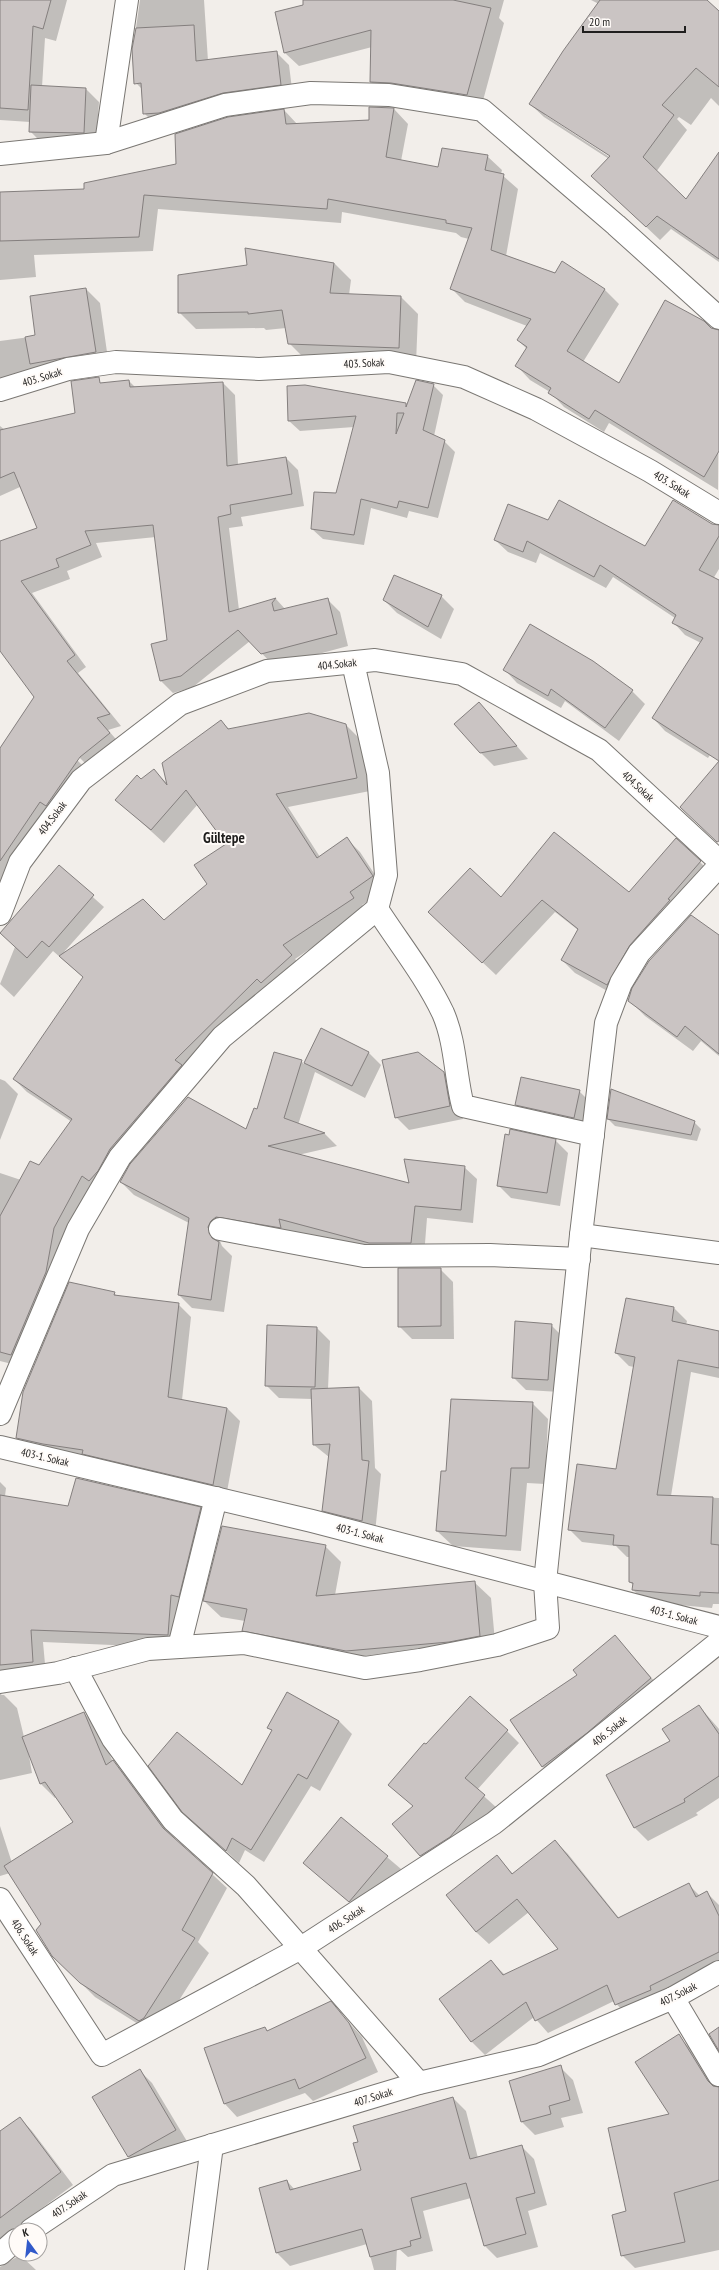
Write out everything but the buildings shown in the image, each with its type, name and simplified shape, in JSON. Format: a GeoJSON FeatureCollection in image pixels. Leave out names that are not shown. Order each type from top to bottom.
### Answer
{"type":"FeatureCollection","features":[{"type":"Feature","properties":{"kind":"street"},"geometry":{"type":"LineString","coordinates":[[106,143],[127,0]]}},
{"type":"Feature","properties":{"kind":"street"},"geometry":{"type":"LineString","coordinates":[[0,154],[106,143],[225,105],[311,93],[389,95],[482,110],[616,225],[719,318]]}},
{"type":"Feature","properties":{"kind":"street","name":"403. Sokak"},"geometry":{"type":"LineString","coordinates":[[0,390],[68,368],[116,362],[259,369],[389,362],[464,377],[536,409],[650,471],[719,514]]}},
{"type":"Feature","properties":{"kind":"street","name":"404.Sokak"},"geometry":{"type":"LineString","coordinates":[[0,914],[20,862],[81,780],[180,704],[266,671],[375,660],[462,674],[599,750],[719,861]]}},
{"type":"Feature","properties":{"kind":"street"},"geometry":{"type":"LineString","coordinates":[[0,1414],[78,1229],[120,1157],[222,1037],[348,931],[377,909],[386,875],[378,773],[353,663]]}},
{"type":"Feature","properties":{"kind":"street"},"geometry":{"type":"LineString","coordinates":[[0,1682],[75,1668],[148,1649],[244,1644],[365,1668],[420,1660],[497,1645],[548,1628],[545,1582],[581,1235],[606,1023],[621,983],[639,953],[719,866]]}},
{"type":"Feature","properties":{"kind":"street"},"geometry":{"type":"LineString","coordinates":[[377,909],[428,987],[443,1014],[457,1067],[458,1088],[463,1106],[593,1135]]}},
{"type":"Feature","properties":{"kind":"street"},"geometry":{"type":"LineString","coordinates":[[220,1229],[364,1256],[490,1254],[579,1259]]}},
{"type":"Feature","properties":{"kind":"street"},"geometry":{"type":"LineString","coordinates":[[581,1235],[719,1253]]}},
{"type":"Feature","properties":{"kind":"street","name":"403-1. Sokak"},"geometry":{"type":"LineString","coordinates":[[0,1447],[320,1523],[719,1627]]}},
{"type":"Feature","properties":{"kind":"street"},"geometry":{"type":"LineString","coordinates":[[179,1647],[216,1498]]}},
{"type":"Feature","properties":{"kind":"street","name":"406. Sokak"},"geometry":{"type":"LineString","coordinates":[[0,1899],[102,2055],[301,1948],[494,1823],[719,1642]]}},
{"type":"Feature","properties":{"kind":"street"},"geometry":{"type":"LineString","coordinates":[[75,1668],[114,1739],[173,1820],[246,1886],[420,2083]]}},
{"type":"Feature","properties":{"kind":"street","name":"407. Sokak"},"geometry":{"type":"LineString","coordinates":[[43,2222],[113,2175],[420,2083],[539,2055],[674,1998],[719,1972]]}},
{"type":"Feature","properties":{"kind":"street"},"geometry":{"type":"LineString","coordinates":[[674,1998],[719,2075]]}},
{"type":"Feature","properties":{"kind":"street"},"geometry":{"type":"LineString","coordinates":[[196,2270],[212,2146]]}},
{"type":"Feature","properties":{"kind":"street"},"geometry":{"type":"LineString","coordinates":[[0,2254],[8,2247]]}},
{"type":"Feature","properties":{"kind":"district","name":"Gültepe"},"geometry":{"type":"Point","coordinates":[224,838]}}]}
